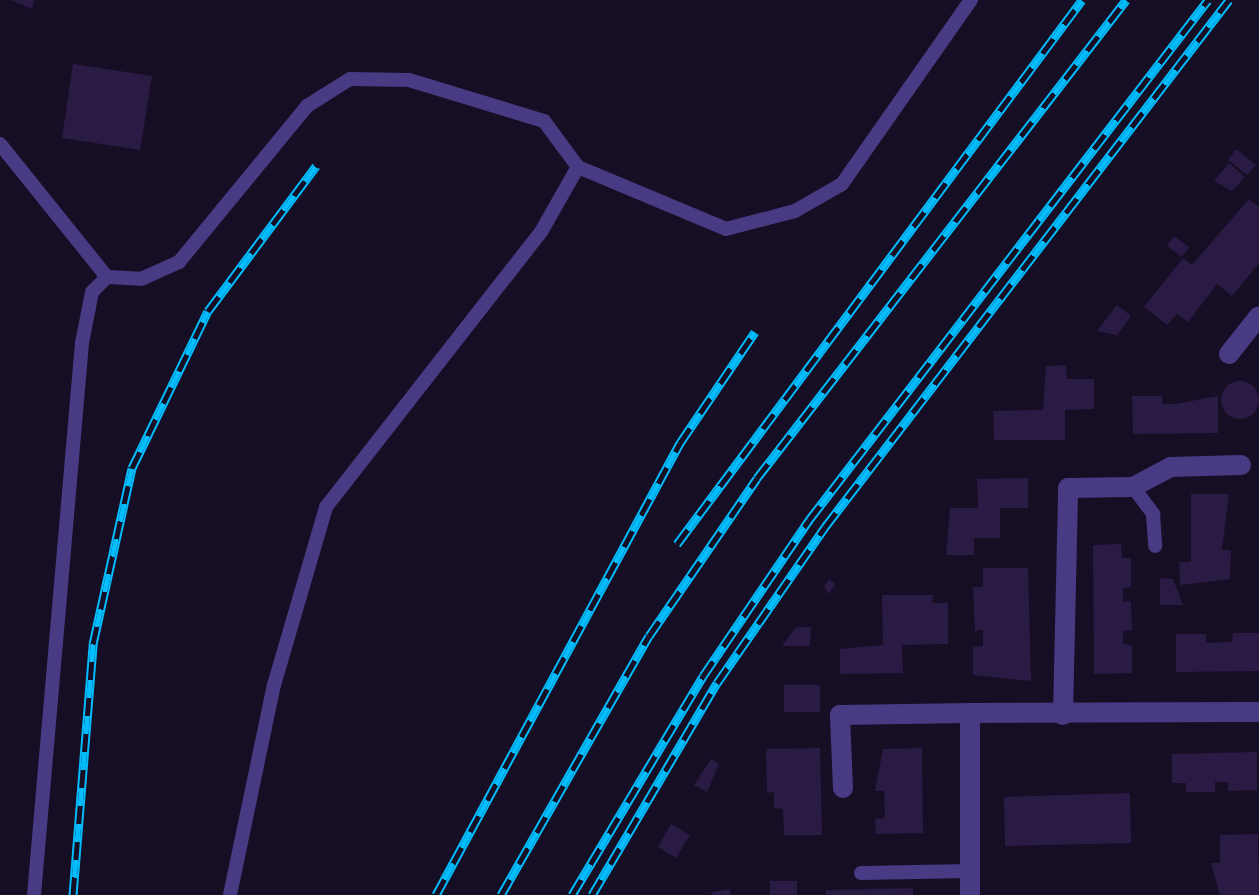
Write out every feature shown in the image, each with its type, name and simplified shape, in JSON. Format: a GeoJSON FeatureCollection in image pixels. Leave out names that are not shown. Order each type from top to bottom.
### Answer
{"type":"FeatureCollection","features":[{"type":"Feature","properties":{"kind":"street"},"geometry":{"type":"LineString","coordinates":[[1229,354],[1259,316]]}},
{"type":"Feature","properties":{"kind":"street"},"geometry":{"type":"LineString","coordinates":[[1063,715],[1068,488],[1133,487],[1171,467],[1241,465]]}},
{"type":"Feature","properties":{"kind":"street"},"geometry":{"type":"LineString","coordinates":[[843,788],[840,715],[1259,712]]}},
{"type":"Feature","properties":{"kind":"street"},"geometry":{"type":"LineString","coordinates":[[970,713],[970,895]]}},
{"type":"Feature","properties":{"kind":"lane"},"geometry":{"type":"LineString","coordinates":[[0,144],[107,277],[141,279],[179,262],[307,106],[350,79],[409,80],[544,121],[578,167],[726,229],[795,211],[842,184],[971,0]]}},
{"type":"Feature","properties":{"kind":"lane"},"geometry":{"type":"LineString","coordinates":[[230,895],[274,685],[326,507],[541,232],[578,167]]}},
{"type":"Feature","properties":{"kind":"lane"},"geometry":{"type":"LineString","coordinates":[[34,895],[82,343],[92,292],[107,277]]}},
{"type":"Feature","properties":{"kind":"lane"},"geometry":{"type":"LineString","coordinates":[[1133,487],[1153,514],[1155,546]]}},
{"type":"Feature","properties":{"kind":"lane"},"geometry":{"type":"LineString","coordinates":[[861,873],[970,871]]}},
{"type":"Feature","properties":{"kind":"building"},"geometry":{"type":"Polygon","coordinates":[[[11,0],[34,0],[32,9],[11,0]]]}},
{"type":"Feature","properties":{"kind":"building"},"geometry":{"type":"Polygon","coordinates":[[[73,64],[152,76],[140,150],[62,138],[73,64]]]}},
{"type":"Feature","properties":{"kind":"building"},"geometry":{"type":"Polygon","coordinates":[[[1236,149],[1256,165],[1247,175],[1228,160],[1236,149]]]}},
{"type":"Feature","properties":{"kind":"building"},"geometry":{"type":"Polygon","coordinates":[[[1229,163],[1245,177],[1232,191],[1214,181],[1229,163]]]}},
{"type":"Feature","properties":{"kind":"building"},"geometry":{"type":"Polygon","coordinates":[[[1249,199],[1259,207],[1259,263],[1232,296],[1217,284],[1188,322],[1177,314],[1167,325],[1144,307],[1183,258],[1192,265],[1249,199]]]}},
{"type":"Feature","properties":{"kind":"building"},"geometry":{"type":"Polygon","coordinates":[[[1174,236],[1189,247],[1182,257],[1167,246],[1174,236]]]}},
{"type":"Feature","properties":{"kind":"building"},"geometry":{"type":"Polygon","coordinates":[[[1117,305],[1131,316],[1117,335],[1097,331],[1117,305]]]}},
{"type":"Feature","properties":{"kind":"building"},"geometry":{"type":"Polygon","coordinates":[[[1066,365],[1067,379],[1094,379],[1094,409],[1065,410],[1065,440],[994,440],[993,411],[1043,410],[1046,366],[1066,365]]]}},
{"type":"Feature","properties":{"kind":"building"},"geometry":{"type":"Polygon","coordinates":[[[1240,381],[1253,387],[1259,400],[1253,413],[1240,419],[1227,413],[1221,400],[1227,387],[1240,381]]]}},
{"type":"Feature","properties":{"kind":"building"},"geometry":{"type":"Polygon","coordinates":[[[1132,396],[1162,396],[1162,404],[1175,404],[1218,396],[1218,433],[1133,434],[1132,396]]]}},
{"type":"Feature","properties":{"kind":"building"},"geometry":{"type":"Polygon","coordinates":[[[1028,478],[1028,508],[1000,508],[1000,538],[974,538],[974,555],[946,555],[950,508],[978,508],[977,479],[1028,478]]]}},
{"type":"Feature","properties":{"kind":"building"},"geometry":{"type":"Polygon","coordinates":[[[1191,494],[1229,494],[1222,550],[1231,550],[1230,579],[1180,585],[1179,562],[1191,562],[1191,494]]]}},
{"type":"Feature","properties":{"kind":"building"},"geometry":{"type":"Polygon","coordinates":[[[1121,544],[1122,558],[1131,558],[1131,587],[1123,588],[1123,602],[1131,601],[1132,630],[1123,631],[1123,644],[1132,645],[1132,673],[1094,674],[1093,545],[1121,544]]]}},
{"type":"Feature","properties":{"kind":"building"},"geometry":{"type":"Polygon","coordinates":[[[983,568],[1028,568],[1031,681],[973,675],[973,647],[983,646],[983,630],[975,631],[973,587],[983,587],[983,568]]]}},
{"type":"Feature","properties":{"kind":"building"},"geometry":{"type":"Polygon","coordinates":[[[1160,578],[1173,579],[1183,605],[1160,605],[1160,578]]]}},
{"type":"Feature","properties":{"kind":"building"},"geometry":{"type":"Polygon","coordinates":[[[829,579],[835,584],[829,594],[824,587],[829,579]]]}},
{"type":"Feature","properties":{"kind":"building"},"geometry":{"type":"Polygon","coordinates":[[[882,595],[933,595],[932,603],[948,603],[948,644],[902,645],[903,673],[840,674],[840,649],[883,645],[882,595]]]}},
{"type":"Feature","properties":{"kind":"building"},"geometry":{"type":"Polygon","coordinates":[[[796,627],[811,627],[810,646],[782,646],[796,627]]]}},
{"type":"Feature","properties":{"kind":"building"},"geometry":{"type":"Polygon","coordinates":[[[1233,633],[1259,633],[1259,671],[1176,672],[1176,634],[1206,634],[1206,643],[1232,642],[1233,633]]]}},
{"type":"Feature","properties":{"kind":"building"},"geometry":{"type":"Polygon","coordinates":[[[784,685],[820,685],[820,712],[784,712],[784,685]]]}},
{"type":"Feature","properties":{"kind":"building"},"geometry":{"type":"Polygon","coordinates":[[[820,748],[822,835],[784,835],[783,809],[774,808],[774,792],[767,793],[766,749],[820,748]]]}},
{"type":"Feature","properties":{"kind":"building"},"geometry":{"type":"Polygon","coordinates":[[[922,748],[923,833],[876,834],[875,819],[885,818],[884,791],[875,791],[883,749],[922,748]]]}},
{"type":"Feature","properties":{"kind":"building"},"geometry":{"type":"Polygon","coordinates":[[[1257,752],[1257,790],[1228,791],[1228,782],[1215,782],[1215,792],[1186,792],[1186,783],[1172,783],[1172,754],[1257,752]]]}},
{"type":"Feature","properties":{"kind":"building"},"geometry":{"type":"Polygon","coordinates":[[[711,759],[719,764],[707,792],[694,785],[711,759]]]}},
{"type":"Feature","properties":{"kind":"building"},"geometry":{"type":"Polygon","coordinates":[[[1130,793],[1131,843],[1005,846],[1004,797],[1130,793]]]}},
{"type":"Feature","properties":{"kind":"building"},"geometry":{"type":"Polygon","coordinates":[[[671,824],[690,835],[676,858],[658,847],[671,824]]]}},
{"type":"Feature","properties":{"kind":"building"},"geometry":{"type":"Polygon","coordinates":[[[1258,834],[1259,895],[1220,895],[1211,863],[1220,863],[1220,835],[1258,834]]]}},
{"type":"Feature","properties":{"kind":"building"},"geometry":{"type":"Polygon","coordinates":[[[770,881],[797,881],[797,895],[770,895],[770,881]]]}},
{"type":"Feature","properties":{"kind":"building"},"geometry":{"type":"Polygon","coordinates":[[[913,888],[913,895],[826,895],[826,890],[913,888]]]}},
{"type":"Feature","properties":{"kind":"building"},"geometry":{"type":"Polygon","coordinates":[[[730,889],[731,895],[712,895],[711,892],[730,889]]]}},
{"type":"Feature","properties":{"kind":"railway"},"geometry":{"type":"LineString","coordinates":[[677,544],[1082,0]]}},
{"type":"Feature","properties":{"kind":"railway"},"geometry":{"type":"LineString","coordinates":[[501,895],[649,636],[757,478],[1126,0]]}},
{"type":"Feature","properties":{"kind":"railway"},"geometry":{"type":"LineString","coordinates":[[572,895],[703,676],[809,520],[1208,0]]}},
{"type":"Feature","properties":{"kind":"railway"},"geometry":{"type":"LineString","coordinates":[[592,895],[717,683],[825,527],[1229,0]]}},
{"type":"Feature","properties":{"kind":"railway"},"geometry":{"type":"LineString","coordinates":[[73,895],[93,644],[132,468],[208,311],[316,166]]}},
{"type":"Feature","properties":{"kind":"railway"},"geometry":{"type":"LineString","coordinates":[[436,895],[680,443],[755,332]]}}]}
